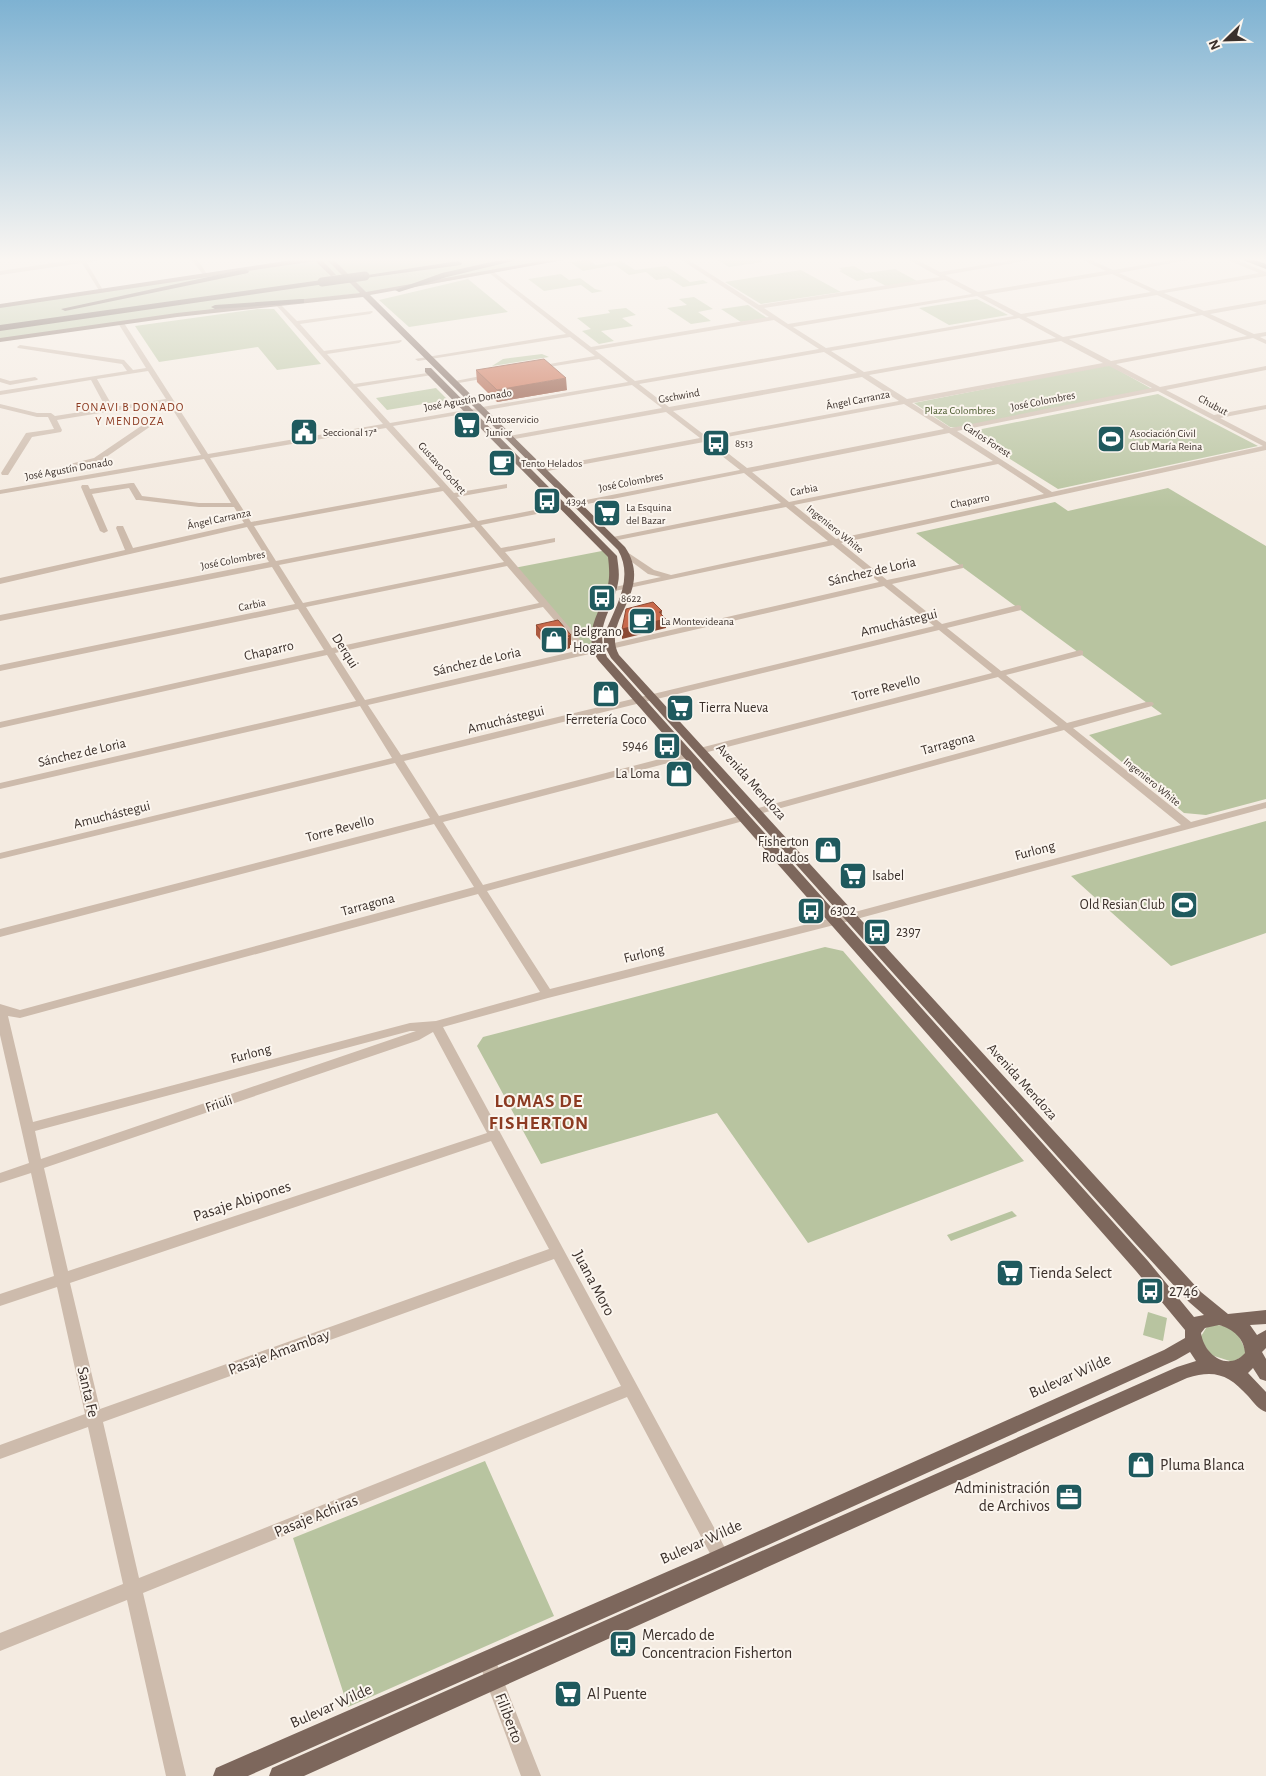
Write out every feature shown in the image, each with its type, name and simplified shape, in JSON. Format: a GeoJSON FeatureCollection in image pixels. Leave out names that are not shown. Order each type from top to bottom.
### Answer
{"type":"FeatureCollection","features":[{"type":"Feature","properties":{"kind":"main road"},"geometry":{"type":"LineString","coordinates":[[400,342],[406,347]]}},
{"type":"Feature","properties":{"kind":"main road"},"geometry":{"type":"LineString","coordinates":[[412,342],[627,554],[631,564],[631,576],[624,601],[614,620],[609,645]]}},
{"type":"Feature","properties":{"kind":"main road"},"geometry":{"type":"LineString","coordinates":[[415,356],[612,556],[616,566],[613,590],[598,622],[590,650]]}},
{"type":"Feature","properties":{"kind":"main road","name":"Avenida Mendoza"},"geometry":{"type":"LineString","coordinates":[[609,645],[646,700]]}},
{"type":"Feature","properties":{"kind":"main road","name":"Avenida Mendoza"},"geometry":{"type":"LineString","coordinates":[[590,650],[646,700],[694,753],[842,919],[1148,1272],[1193,1335],[1198,1352],[1243,1378],[1266,1404]]}},
{"type":"Feature","properties":{"kind":"main road","name":"Avenida Mendoza"},"geometry":{"type":"LineString","coordinates":[[842,919],[1195,1297],[1250,1337],[1258,1347],[1266,1374]]}},
{"type":"Feature","properties":{"kind":"main road"},"geometry":{"type":"LineString","coordinates":[[1193,1335],[1199,1322],[1208,1319],[1266,1317]]}},
{"type":"Feature","properties":{"kind":"main road","name":"Bulevar Wilde"},"geometry":{"type":"LineString","coordinates":[[224,1776],[248,1771],[487,1660],[721,1557],[1175,1352],[1193,1335]]}},
{"type":"Feature","properties":{"kind":"main road"},"geometry":{"type":"LineString","coordinates":[[280,1776],[1183,1372],[1196,1368],[1245,1366],[1258,1347]]}},
{"type":"Feature","properties":{"kind":"street","name":"Derqui"},"geometry":{"type":"LineString","coordinates":[[133,342],[547,994]]}},
{"type":"Feature","properties":{"kind":"street","name":"Gustavo Cochet"},"geometry":{"type":"LineString","coordinates":[[312,342],[445,488],[545,604],[590,650]]}},
{"type":"Feature","properties":{"kind":"street"},"geometry":{"type":"LineString","coordinates":[[322,353],[377,342]]}},
{"type":"Feature","properties":{"kind":"street"},"geometry":{"type":"LineString","coordinates":[[415,356],[428,357],[522,342]]}},
{"type":"Feature","properties":{"kind":"street","name":"Ingeniero White"},"geometry":{"type":"LineString","coordinates":[[581,342],[746,471],[786,505],[1188,825]]}},
{"type":"Feature","properties":{"kind":"street"},"geometry":{"type":"LineString","coordinates":[[590,349],[632,342]]}},
{"type":"Feature","properties":{"kind":"street","name":"Carlos Forest"},"geometry":{"type":"LineString","coordinates":[[811,342],[1051,495]]}},
{"type":"Feature","properties":{"kind":"street","name":"José Agustín Donado"},"geometry":{"type":"LineString","coordinates":[[0,492],[872,342]]}},
{"type":"Feature","properties":{"kind":"street","name":"Gschwind"},"geometry":{"type":"LineString","coordinates":[[509,438],[1040,342]]}},
{"type":"Feature","properties":{"kind":"street","name":"Chubut"},"geometry":{"type":"LineString","coordinates":[[1069,342],[1213,417],[1266,447]]}},
{"type":"Feature","properties":{"kind":"street","name":"Ángel Carranza"},"geometry":{"type":"LineString","coordinates":[[542,470],[1222,342]]}},
{"type":"Feature","properties":{"kind":"street"},"geometry":{"type":"LineString","coordinates":[[20,347],[124,362],[131,372]]}},
{"type":"Feature","properties":{"kind":"street"},"geometry":{"type":"LineString","coordinates":[[532,369],[600,357]]}},
{"type":"Feature","properties":{"kind":"street","name":"José Colombres"},"geometry":{"type":"LineString","coordinates":[[0,618],[1266,368]]}},
{"type":"Feature","properties":{"kind":"street"},"geometry":{"type":"LineString","coordinates":[[0,393],[150,369]]}},
{"type":"Feature","properties":{"kind":"street"},"geometry":{"type":"LineString","coordinates":[[352,386],[432,373]]}},
{"type":"Feature","properties":{"kind":"street"},"geometry":{"type":"LineString","coordinates":[[453,382],[502,374]]}},
{"type":"Feature","properties":{"kind":"street"},"geometry":{"type":"LineString","coordinates":[[93,378],[111,410]]}},
{"type":"Feature","properties":{"kind":"street"},"geometry":{"type":"LineString","coordinates":[[0,380],[10,383],[35,380]]}},
{"type":"Feature","properties":{"kind":"street"},"geometry":{"type":"LineString","coordinates":[[53,418],[170,400]]}},
{"type":"Feature","properties":{"kind":"street"},"geometry":{"type":"LineString","coordinates":[[0,406],[37,415],[52,415],[58,430],[29,434],[5,473]]}},
{"type":"Feature","properties":{"kind":"street"},"geometry":{"type":"LineString","coordinates":[[1213,417],[1266,407]]}},
{"type":"Feature","properties":{"kind":"street"},"geometry":{"type":"LineString","coordinates":[[74,464],[96,460],[147,426]]}},
{"type":"Feature","properties":{"kind":"street","name":"Chaparro"},"geometry":{"type":"LineString","coordinates":[[613,590],[1266,447]]}},
{"type":"Feature","properties":{"kind":"street"},"geometry":{"type":"LineString","coordinates":[[71,456],[104,531]]}},
{"type":"Feature","properties":{"kind":"street","name":"Carbia"},"geometry":{"type":"LineString","coordinates":[[613,539],[999,462]]}},
{"type":"Feature","properties":{"kind":"street"},"geometry":{"type":"LineString","coordinates":[[87,492],[131,485],[140,498],[199,505],[236,505]]}},
{"type":"Feature","properties":{"kind":"street"},"geometry":{"type":"LineString","coordinates":[[451,496],[504,486]]}},
{"type":"Feature","properties":{"kind":"street","name":"Ángel Carranza"},"geometry":{"type":"LineString","coordinates":[[0,581],[249,524],[445,488]]}},
{"type":"Feature","properties":{"kind":"street"},"geometry":{"type":"LineString","coordinates":[[120,528],[130,551]]}},
{"type":"Feature","properties":{"kind":"street"},"geometry":{"type":"LineString","coordinates":[[498,551],[552,540]]}},
{"type":"Feature","properties":{"kind":"street","name":"Chaparro"},"geometry":{"type":"LineString","coordinates":[[627,554],[651,572],[664,576],[679,575]]}},
{"type":"Feature","properties":{"kind":"street","name":"Carbia"},"geometry":{"type":"LineString","coordinates":[[0,668],[509,563]]}},
{"type":"Feature","properties":{"kind":"street","name":"Sánchez de Loria"},"geometry":{"type":"LineString","coordinates":[[0,786],[960,566]]}},
{"type":"Feature","properties":{"kind":"street","name":"Chaparro"},"geometry":{"type":"LineString","coordinates":[[0,725],[545,604]]}},
{"type":"Feature","properties":{"kind":"street","name":"Amuchástegui"},"geometry":{"type":"LineString","coordinates":[[0,856],[1018,608]]}},
{"type":"Feature","properties":{"kind":"street","name":"Torre Revello"},"geometry":{"type":"LineString","coordinates":[[0,933],[1080,653]]}},
{"type":"Feature","properties":{"kind":"street","name":"Tarragona"},"geometry":{"type":"LineString","coordinates":[[0,1009],[20,1014],[481,890],[1149,704]]}},
{"type":"Feature","properties":{"kind":"street","name":"Furlong"},"geometry":{"type":"LineString","coordinates":[[28,1128],[410,1027],[436,1025],[547,994],[842,919],[1266,805]]}},
{"type":"Feature","properties":{"kind":"street","name":"Santa Fe"},"geometry":{"type":"LineString","coordinates":[[0,1009],[176,1776]]}},
{"type":"Feature","properties":{"kind":"street","name":"Juana Moro"},"geometry":{"type":"LineString","coordinates":[[436,1025],[721,1557]]}},
{"type":"Feature","properties":{"kind":"street","name":"Friuli"},"geometry":{"type":"LineString","coordinates":[[0,1178],[415,1037],[436,1025]]}},
{"type":"Feature","properties":{"kind":"street","name":"Pasaje Abipones"},"geometry":{"type":"LineString","coordinates":[[0,1300],[496,1136]]}},
{"type":"Feature","properties":{"kind":"street","name":"Pasaje Amambay"},"geometry":{"type":"LineString","coordinates":[[0,1452],[558,1252]]}},
{"type":"Feature","properties":{"kind":"street","name":"Pasaje Achiras"},"geometry":{"type":"LineString","coordinates":[[0,1642],[631,1389]]}},
{"type":"Feature","properties":{"kind":"street","name":"Filiberto"},"geometry":{"type":"LineString","coordinates":[[487,1660],[531,1776]]}},
{"type":"Feature","properties":{"kind":"green space"},"geometry":{"type":"Polygon","coordinates":[[[146,342],[302,342],[321,364],[277,370],[258,347],[159,362],[146,342]]]}},
{"type":"Feature","properties":{"kind":"green space"},"geometry":{"type":"Polygon","coordinates":[[[542,354],[549,357],[492,366],[503,359],[542,354]]]}},
{"type":"Feature","properties":{"kind":"green space","name":"Plaza Colombres"},"geometry":{"type":"Polygon","coordinates":[[[1106,365],[1152,389],[957,428],[950,427],[914,403],[1106,365]]]}},
{"type":"Feature","properties":{"kind":"green space"},"geometry":{"type":"Polygon","coordinates":[[[436,388],[448,400],[387,410],[376,398],[436,388]]]}},
{"type":"Feature","properties":{"kind":"green space","name":"Asociación Civil Club María Reina"},"geometry":{"type":"Polygon","coordinates":[[[1158,394],[1258,446],[1058,489],[967,432],[1158,394]]]}},
{"type":"Feature","properties":{"kind":"green space"},"geometry":{"type":"Polygon","coordinates":[[[1168,488],[1266,546],[1266,799],[1206,815],[1184,813],[1089,735],[1162,714],[916,533],[1055,502],[1068,511],[1168,488]]]}},
{"type":"Feature","properties":{"kind":"green space"},"geometry":{"type":"Polygon","coordinates":[[[607,550],[616,566],[595,649],[585,651],[514,568],[607,550]]]}},
{"type":"Feature","properties":{"kind":"green space","name":"Old Resian Club"},"geometry":{"type":"Polygon","coordinates":[[[1266,821],[1266,933],[1171,966],[1071,876],[1266,821]]]}},
{"type":"Feature","properties":{"kind":"green space"},"geometry":{"type":"Polygon","coordinates":[[[825,947],[843,951],[1024,1161],[808,1243],[717,1113],[541,1164],[477,1046],[483,1037],[825,947]]]}},
{"type":"Feature","properties":{"kind":"green space"},"geometry":{"type":"Polygon","coordinates":[[[1012,1211],[1017,1216],[951,1241],[947,1235],[1012,1211]]]}},
{"type":"Feature","properties":{"kind":"green space"},"geometry":{"type":"Polygon","coordinates":[[[1148,1312],[1167,1318],[1163,1341],[1143,1335],[1148,1312]]]}},
{"type":"Feature","properties":{"kind":"green space"},"geometry":{"type":"Polygon","coordinates":[[[1211,1325],[1225,1326],[1234,1331],[1241,1340],[1246,1352],[1243,1356],[1233,1362],[1211,1355],[1200,1338],[1206,1328],[1211,1325]]]}},
{"type":"Feature","properties":{"kind":"green space"},"geometry":{"type":"Polygon","coordinates":[[[485,1461],[554,1616],[348,1707],[293,1538],[485,1461]]]}},
{"type":"Feature","properties":{"kind":"building"},"geometry":{"type":"Polygon","coordinates":[[[544,359],[566,378],[497,390],[476,370],[544,359]]]}},
{"type":"Feature","properties":{"kind":"building"},"geometry":{"type":"Polygon","coordinates":[[[653,602],[662,611],[659,612],[666,619],[622,629],[626,609],[653,602]]]}},
{"type":"Feature","properties":{"kind":"building"},"geometry":{"type":"Polygon","coordinates":[[[558,620],[571,635],[568,636],[570,638],[552,644],[536,625],[558,620]]]}},
{"type":"Feature","properties":{"kind":"place","name":"Autoservicio Junior"},"geometry":{"type":"Point","coordinates":[467,425]}},
{"type":"Feature","properties":{"kind":"place","name":"Seccional 17ª"},"geometry":{"type":"Point","coordinates":[304,432]}},
{"type":"Feature","properties":{"kind":"place","name":"Asociación Civil Club María Reina"},"geometry":{"type":"Point","coordinates":[1111,439]}},
{"type":"Feature","properties":{"kind":"place","name":"8513"},"geometry":{"type":"Point","coordinates":[716,443]}},
{"type":"Feature","properties":{"kind":"place","name":"Tento Helados"},"geometry":{"type":"Point","coordinates":[502,463]}},
{"type":"Feature","properties":{"kind":"place","name":"4394"},"geometry":{"type":"Point","coordinates":[547,501]}},
{"type":"Feature","properties":{"kind":"place","name":"La Esquina del Bazar"},"geometry":{"type":"Point","coordinates":[607,513]}},
{"type":"Feature","properties":{"kind":"place","name":"8622"},"geometry":{"type":"Point","coordinates":[602,598]}},
{"type":"Feature","properties":{"kind":"place","name":"La Montevideana"},"geometry":{"type":"Point","coordinates":[642,621]}},
{"type":"Feature","properties":{"kind":"place","name":"Belgrano Hogar"},"geometry":{"type":"Point","coordinates":[554,640]}},
{"type":"Feature","properties":{"kind":"place","name":"Ferretería Coco"},"geometry":{"type":"Point","coordinates":[606,694]}},
{"type":"Feature","properties":{"kind":"place","name":"Tierra Nueva"},"geometry":{"type":"Point","coordinates":[680,708]}},
{"type":"Feature","properties":{"kind":"place","name":"5946"},"geometry":{"type":"Point","coordinates":[667,746]}},
{"type":"Feature","properties":{"kind":"place","name":"La Loma"},"geometry":{"type":"Point","coordinates":[679,774]}},
{"type":"Feature","properties":{"kind":"place","name":"Fisherton Rodados"},"geometry":{"type":"Point","coordinates":[828,850]}},
{"type":"Feature","properties":{"kind":"place","name":"Isabel"},"geometry":{"type":"Point","coordinates":[853,876]}},
{"type":"Feature","properties":{"kind":"place","name":"Old Resian Club"},"geometry":{"type":"Point","coordinates":[1184,905]}},
{"type":"Feature","properties":{"kind":"place","name":"6302"},"geometry":{"type":"Point","coordinates":[811,911]}},
{"type":"Feature","properties":{"kind":"place","name":"2397"},"geometry":{"type":"Point","coordinates":[877,932]}},
{"type":"Feature","properties":{"kind":"place","name":"Tienda Select"},"geometry":{"type":"Point","coordinates":[1010,1273]}},
{"type":"Feature","properties":{"kind":"place","name":"2746"},"geometry":{"type":"Point","coordinates":[1150,1291]}},
{"type":"Feature","properties":{"kind":"place","name":"Pluma Blanca"},"geometry":{"type":"Point","coordinates":[1141,1465]}},
{"type":"Feature","properties":{"kind":"place","name":"Administración de Archivos"},"geometry":{"type":"Point","coordinates":[1069,1497]}},
{"type":"Feature","properties":{"kind":"place","name":"Mercado de Concentracion Fisherton"},"geometry":{"type":"Point","coordinates":[623,1644]}},
{"type":"Feature","properties":{"kind":"place","name":"Al Puente"},"geometry":{"type":"Point","coordinates":[568,1694]}},
{"type":"Feature","properties":{"kind":"district","name":"FONAVI B DONADO Y MENDOZA"},"geometry":{"type":"Point","coordinates":[130,414]}},
{"type":"Feature","properties":{"kind":"district","name":"LOMAS DE FISHERTON"},"geometry":{"type":"Point","coordinates":[539,1112]}}]}
